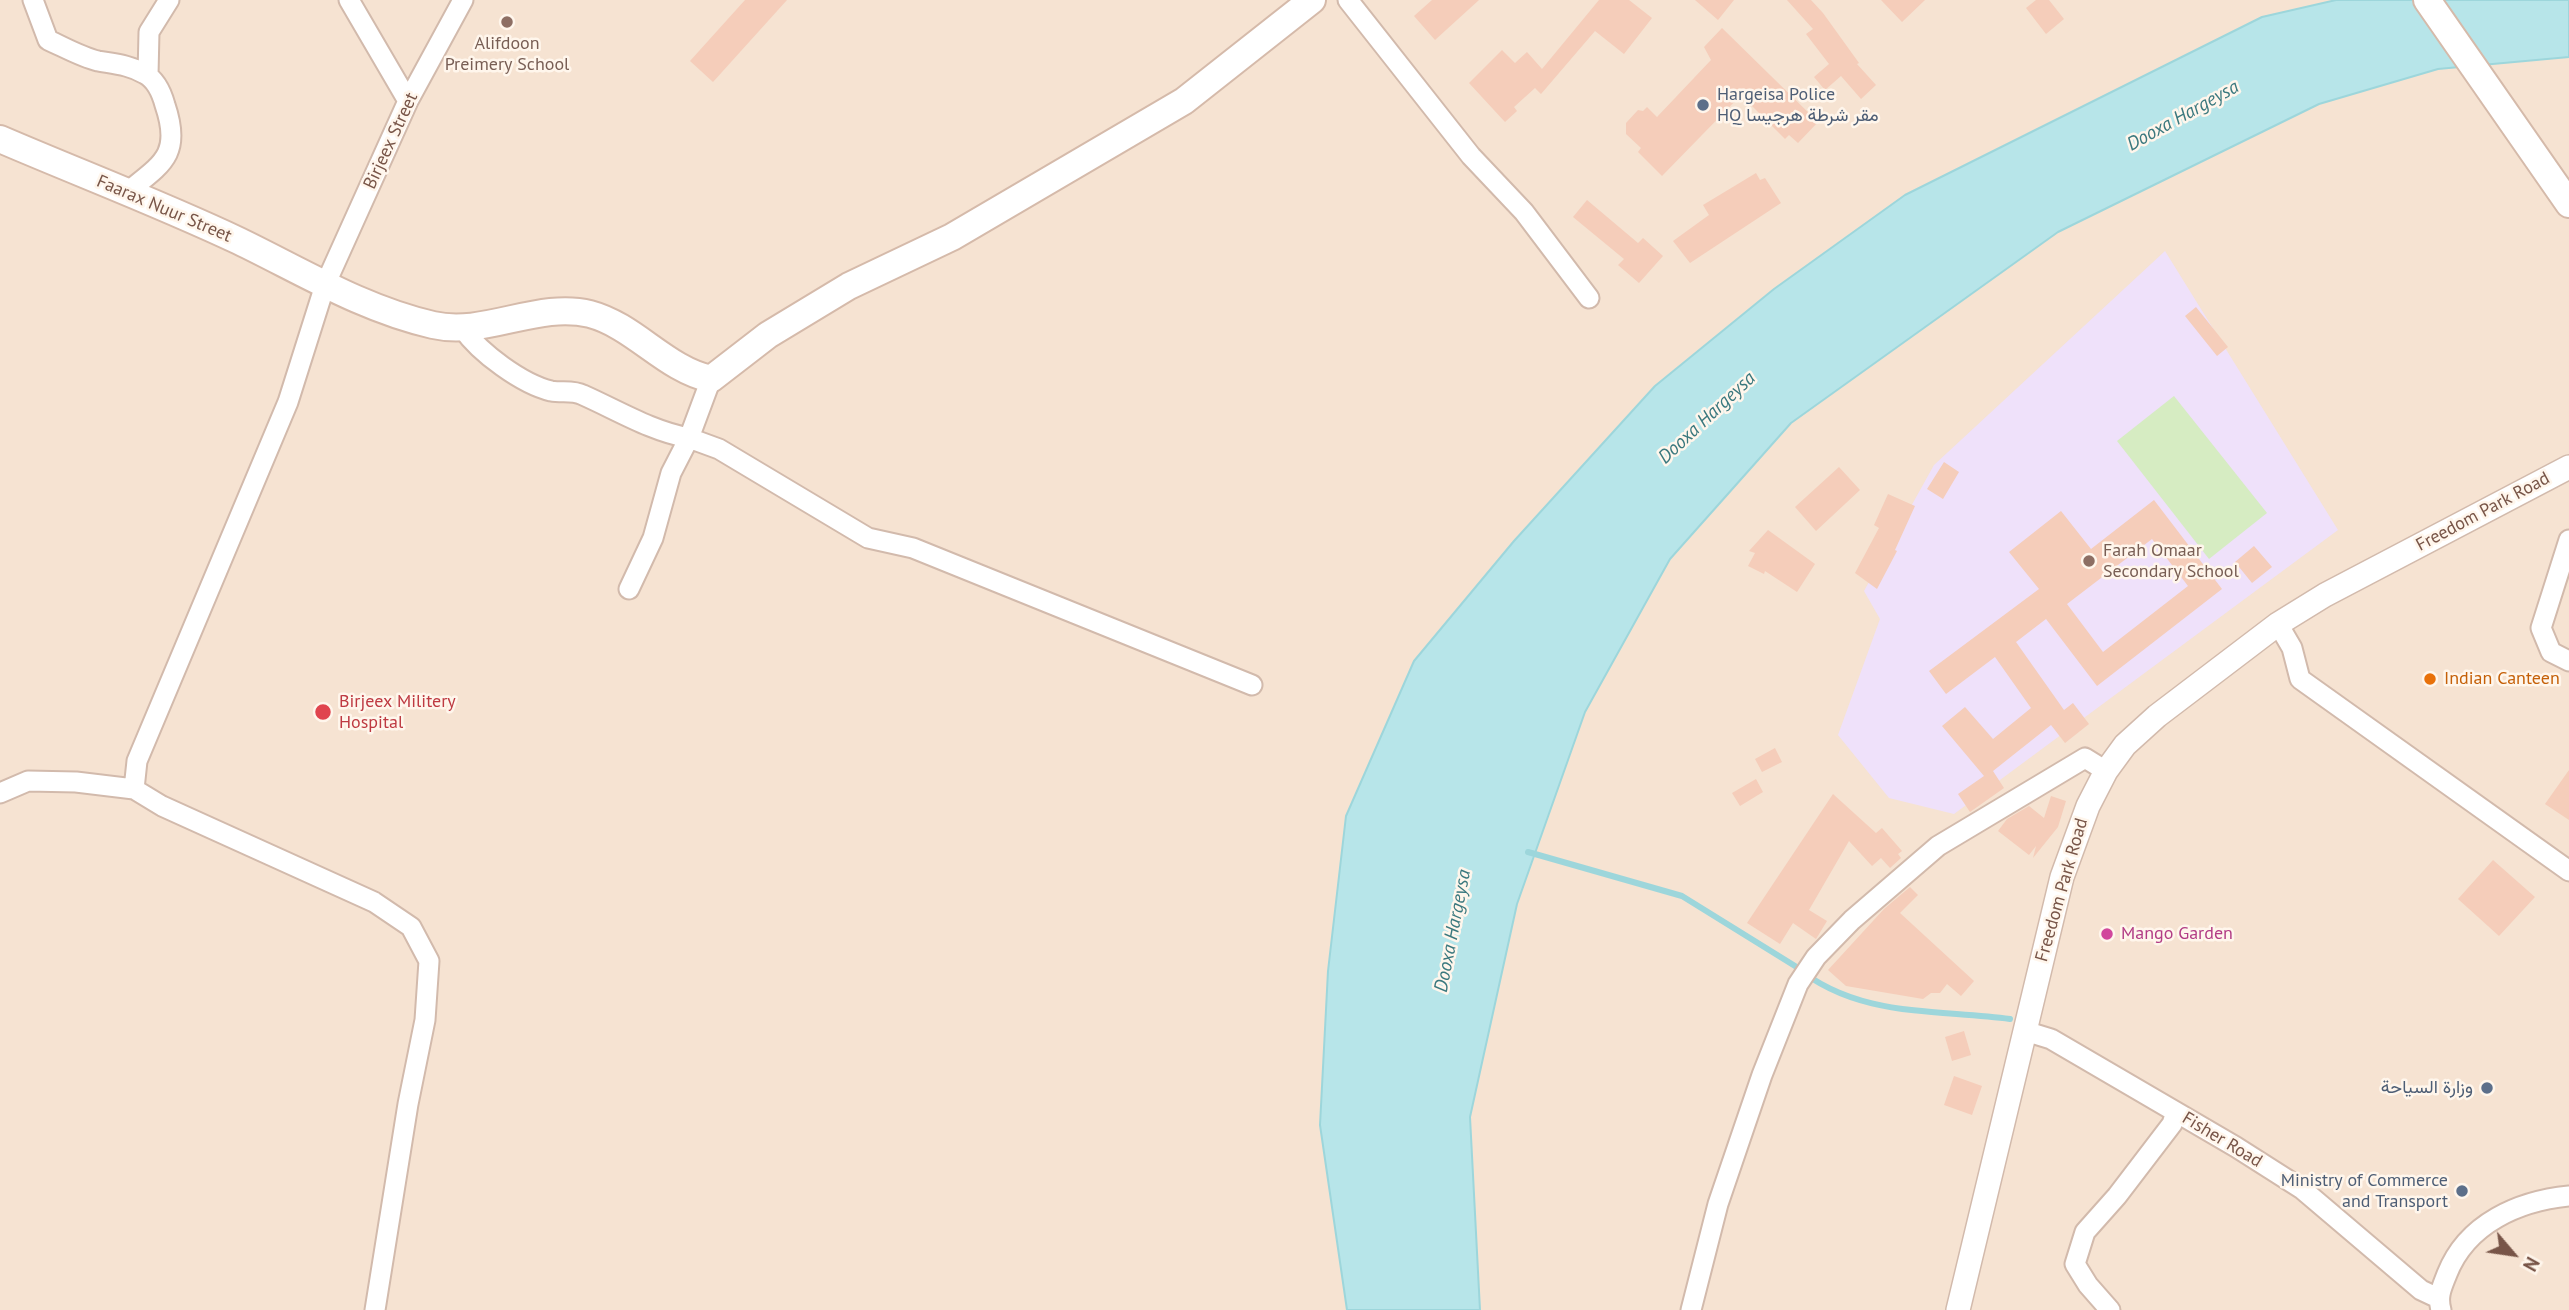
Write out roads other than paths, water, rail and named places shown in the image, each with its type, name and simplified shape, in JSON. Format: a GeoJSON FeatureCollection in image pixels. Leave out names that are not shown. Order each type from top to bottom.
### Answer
{"type":"FeatureCollection","features":[{"type":"Feature","properties":{"kind":"main road"},"geometry":{"type":"LineString","coordinates":[[711,379],[768,335],[849,286],[951,237],[1184,101],[1312,0]]}},
{"type":"Feature","properties":{"kind":"main road"},"geometry":{"type":"LineString","coordinates":[[2427,0],[2569,204]]}},
{"type":"Feature","properties":{"kind":"main road","name":"Faarax Nuur Street"},"geometry":{"type":"LineString","coordinates":[[0,138],[238,241],[373,309],[435,326],[463,329],[547,313],[590,314],[623,330],[690,374],[711,379]]}},
{"type":"Feature","properties":{"kind":"street"},"geometry":{"type":"LineString","coordinates":[[33,0],[48,40],[96,60],[126,65],[148,75],[161,93],[173,128],[173,143],[163,163],[126,193]]}},
{"type":"Feature","properties":{"kind":"street"},"geometry":{"type":"LineString","coordinates":[[148,75],[149,32],[169,0]]}},
{"type":"Feature","properties":{"kind":"street"},"geometry":{"type":"LineString","coordinates":[[349,0],[408,101]]}},
{"type":"Feature","properties":{"kind":"street","name":"Birjeex Street"},"geometry":{"type":"LineString","coordinates":[[134,789],[137,761],[288,402],[325,285],[408,101],[463,0]]}},
{"type":"Feature","properties":{"kind":"street"},"geometry":{"type":"LineString","coordinates":[[1348,0],[1471,156],[1524,212],[1589,298]]}},
{"type":"Feature","properties":{"kind":"street"},"geometry":{"type":"LineString","coordinates":[[463,329],[475,346],[490,358],[550,391],[579,393],[647,426],[719,449],[868,538],[913,548],[1251,685]]}},
{"type":"Feature","properties":{"kind":"street"},"geometry":{"type":"LineString","coordinates":[[629,589],[653,538],[671,473],[689,438],[711,379]]}},
{"type":"Feature","properties":{"kind":"street","name":"Freedom Park Road"},"geometry":{"type":"LineString","coordinates":[[1958,1310],[2062,877],[2088,806],[2106,771],[2125,745],[2157,716],[2278,624],[2325,595],[2569,467]]}},
{"type":"Feature","properties":{"kind":"street"},"geometry":{"type":"LineString","coordinates":[[2569,540],[2540,628],[2551,652],[2569,661]]}},
{"type":"Feature","properties":{"kind":"street"},"geometry":{"type":"LineString","coordinates":[[2278,624],[2292,648],[2300,679],[2569,871]]}},
{"type":"Feature","properties":{"kind":"street"},"geometry":{"type":"LineString","coordinates":[[1691,1310],[1718,1204],[1762,1075],[1798,984],[1816,957],[1852,920],[1938,846],[2085,758],[2106,771]]}},
{"type":"Feature","properties":{"kind":"street"},"geometry":{"type":"LineString","coordinates":[[0,793],[28,781],[75,782],[134,789],[162,806],[374,902],[411,927],[429,961],[425,1020],[408,1104],[375,1310]]}},
{"type":"Feature","properties":{"kind":"street","name":"Fisher Road"},"geometry":{"type":"LineString","coordinates":[[2025,1031],[2051,1039],[2302,1189],[2439,1304]]}},
{"type":"Feature","properties":{"kind":"street"},"geometry":{"type":"LineString","coordinates":[[2110,1310],[2088,1285],[2075,1264],[2085,1231],[2172,1124],[2176,1112]]}},
{"type":"Feature","properties":{"kind":"street"},"geometry":{"type":"LineString","coordinates":[[2439,1304],[2449,1268],[2464,1245],[2497,1216],[2534,1199],[2569,1196]]}},
{"type":"Feature","properties":{"kind":"water","name":"Dooxa Hargeysa"},"geometry":{"type":"Polygon","coordinates":[[[2336,0],[2569,0],[2569,57],[2438,69],[2319,104],[2058,232],[1791,423],[1670,559],[1585,712],[1517,904],[1470,1117],[1480,1310],[1347,1310],[1320,1125],[1328,971],[1346,816],[1414,661],[1514,541],[1655,386],[1774,289],[1905,195],[2262,17],[2336,0]]]}},
{"type":"Feature","properties":{"kind":"waterway"},"geometry":{"type":"LineString","coordinates":[[1528,852],[1682,896],[1819,983],[1844,995],[1870,1003],[1925,1012],[2010,1019]]}},
{"type":"Feature","properties":{"kind":"place","name":"Alifdoon Preimery School"},"geometry":{"type":"Point","coordinates":[507,22]}},
{"type":"Feature","properties":{"kind":"place","name":"Hargeisa Police HQ مقر شرطة هرجيسا"},"geometry":{"type":"Point","coordinates":[1703,105]}},
{"type":"Feature","properties":{"kind":"place","name":"Farah Omaar Secondary School"},"geometry":{"type":"Point","coordinates":[2089,561]}},
{"type":"Feature","properties":{"kind":"place","name":"Indian Canteen"},"geometry":{"type":"Point","coordinates":[2430,679]}},
{"type":"Feature","properties":{"kind":"place","name":"Birjeex Militery Hospital"},"geometry":{"type":"Point","coordinates":[323,712]}},
{"type":"Feature","properties":{"kind":"place","name":"Mango Garden"},"geometry":{"type":"Point","coordinates":[2107,934]}},
{"type":"Feature","properties":{"kind":"place","name":"وزارة السياحة"},"geometry":{"type":"Point","coordinates":[2487,1088]}},
{"type":"Feature","properties":{"kind":"place","name":"Ministry of Commerce and Transport"},"geometry":{"type":"Point","coordinates":[2462,1191]}}]}
